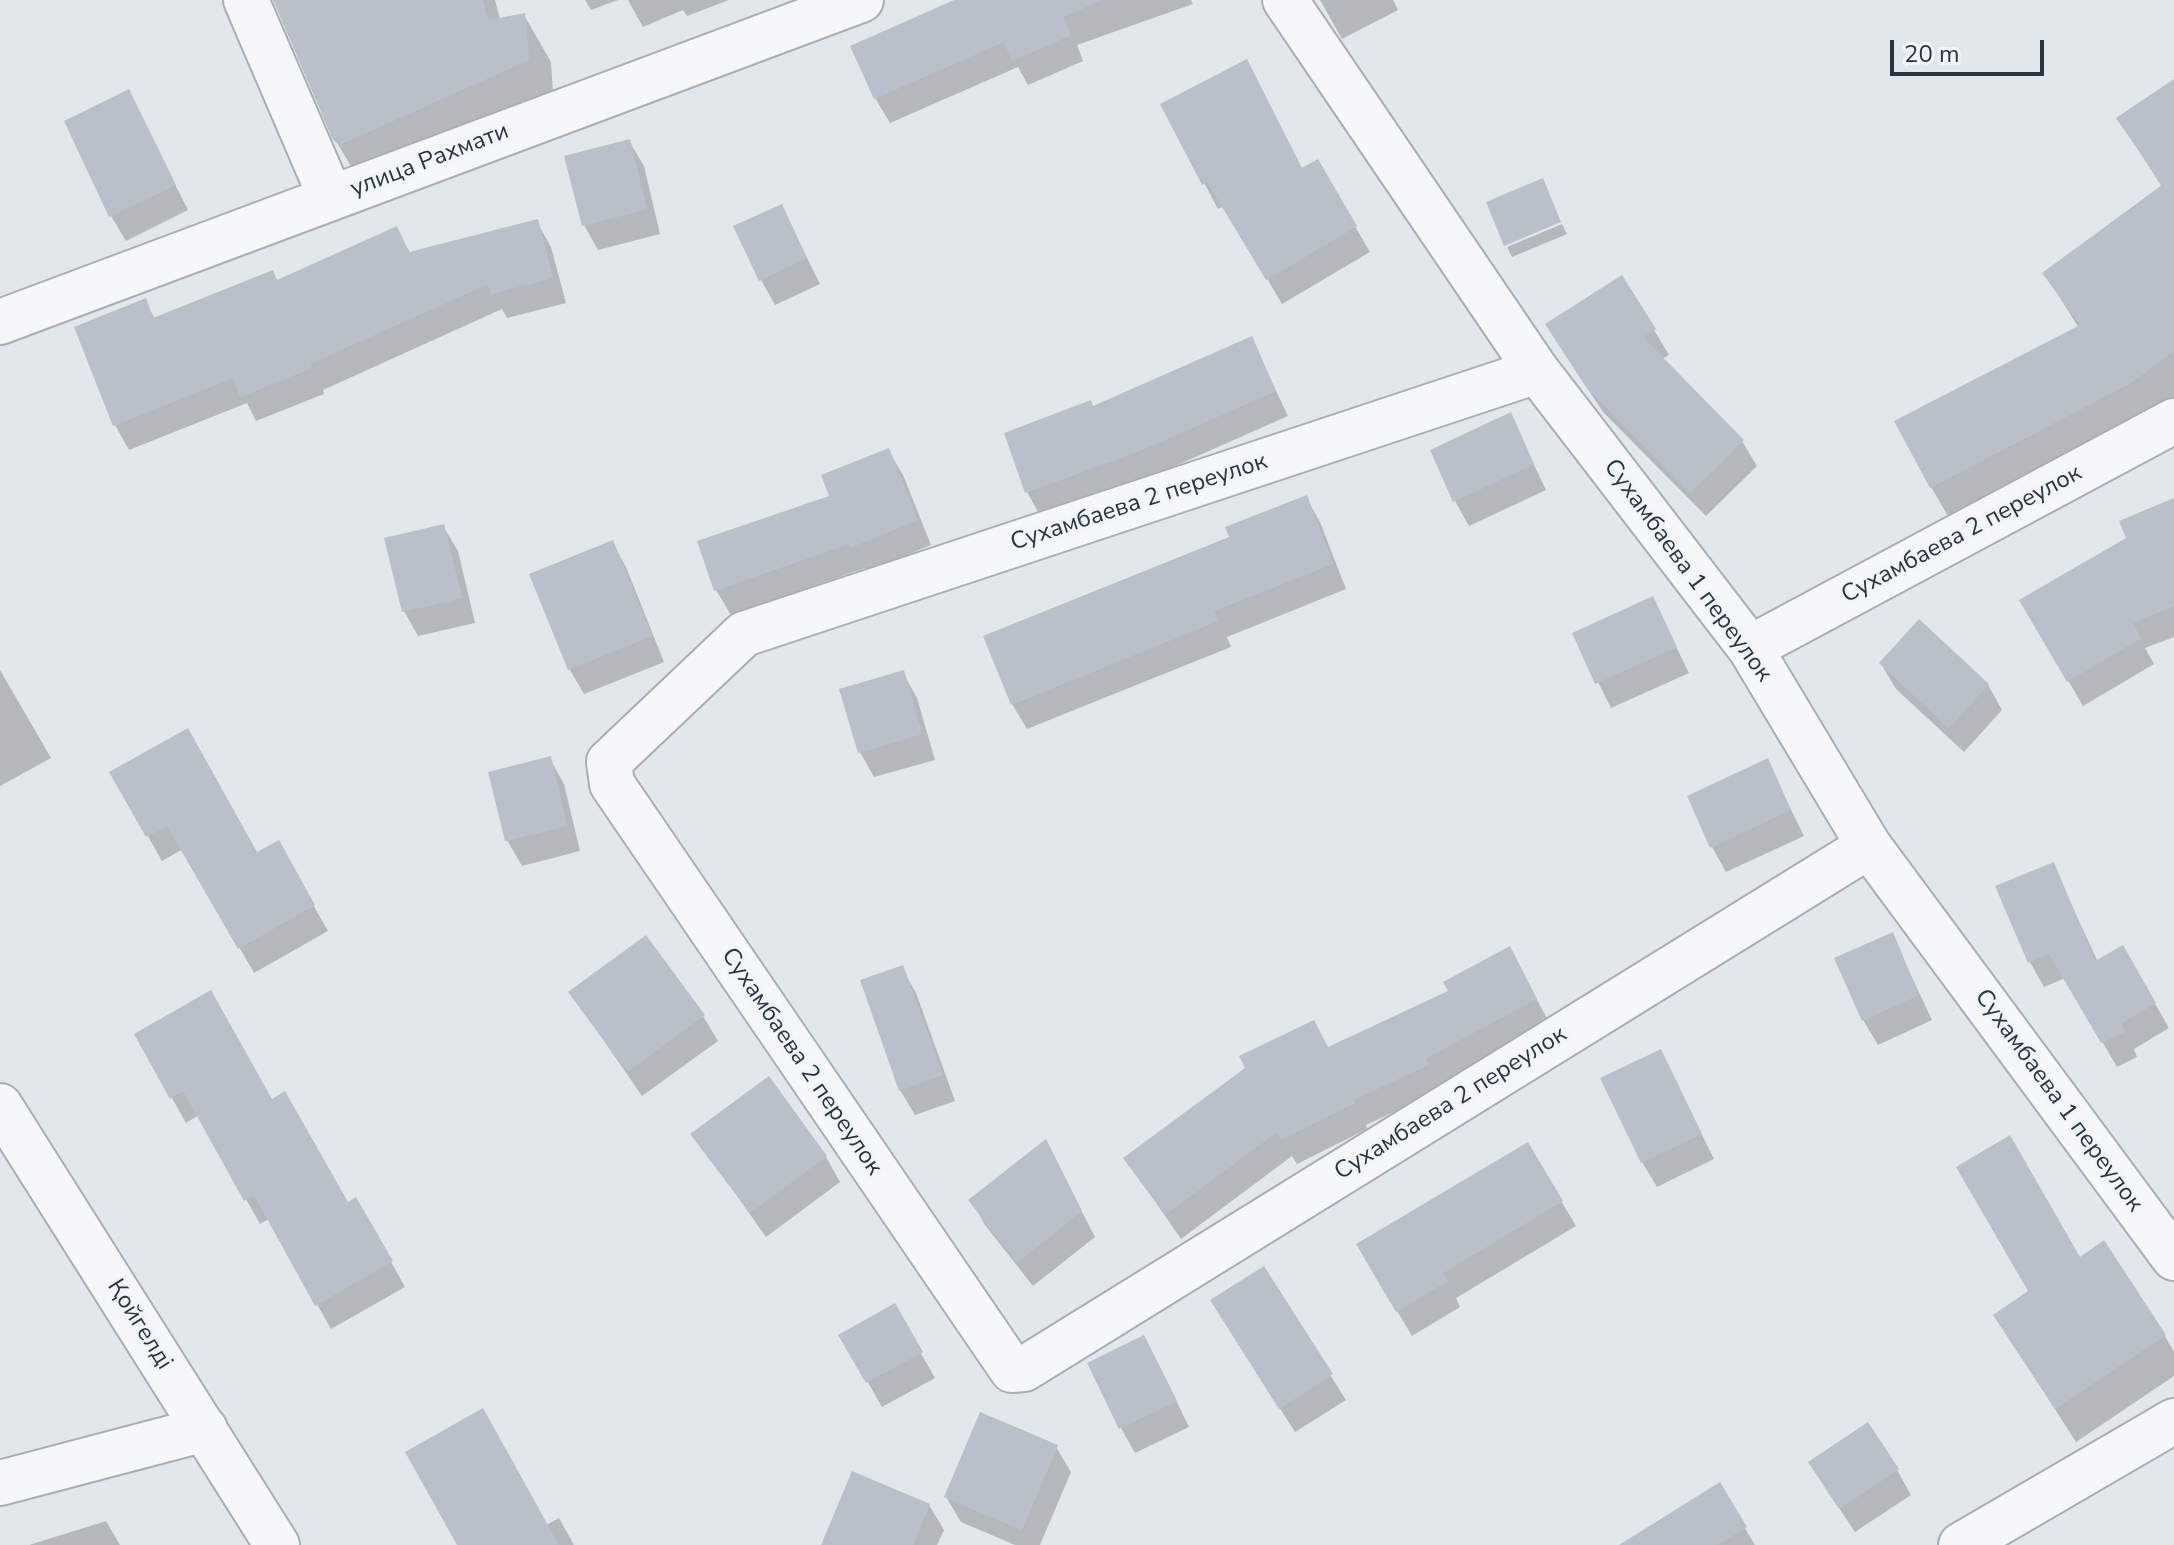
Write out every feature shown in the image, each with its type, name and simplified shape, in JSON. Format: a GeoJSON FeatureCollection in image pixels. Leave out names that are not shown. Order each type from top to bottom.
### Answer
{"type":"FeatureCollection","features":[{"type":"Feature","properties":{"kind":"street"},"geometry":{"type":"LineString","coordinates":[[246,0],[331,198]]}},
{"type":"Feature","properties":{"kind":"street","name":"улица Рахмати"},"geometry":{"type":"LineString","coordinates":[[0,322],[861,0]]}},
{"type":"Feature","properties":{"kind":"street","name":"Сухамбаева 1 переулок"},"geometry":{"type":"LineString","coordinates":[[1285,0],[1537,371],[1750,648],[1869,846],[2174,1258]]}},
{"type":"Feature","properties":{"kind":"street","name":"Сухамбаева 2 переулок"},"geometry":{"type":"LineString","coordinates":[[1537,371],[744,634],[609,762],[612,784],[1012,1370],[1024,1369],[1038,1361],[1869,846]]}},
{"type":"Feature","properties":{"kind":"street","name":"Сухамбаева 2 переулок"},"geometry":{"type":"LineString","coordinates":[[1750,648],[2174,421]]}},
{"type":"Feature","properties":{"kind":"street","name":"Қойгелді"},"geometry":{"type":"LineString","coordinates":[[0,1106],[277,1545]]}},
{"type":"Feature","properties":{"kind":"street"},"geometry":{"type":"LineString","coordinates":[[1961,1545],[2174,1421]]}},
{"type":"Feature","properties":{"kind":"street"},"geometry":{"type":"LineString","coordinates":[[0,1483],[205,1429]]}},
{"type":"Feature","properties":{"kind":"building"},"geometry":{"type":"Polygon","coordinates":[[[273,0],[483,0],[488,20],[525,13],[529,60],[339,145],[333,140],[273,0]]]}},
{"type":"Feature","properties":{"kind":"building"},"geometry":{"type":"Polygon","coordinates":[[[954,0],[1102,0],[1063,17],[1071,35],[1012,61],[1004,42],[874,99],[850,46],[954,0]]]}},
{"type":"Feature","properties":{"kind":"building"},"geometry":{"type":"Polygon","coordinates":[[[1247,59],[1302,168],[1318,159],[1357,226],[1266,280],[1207,182],[1202,185],[1160,104],[1247,59]]]}},
{"type":"Feature","properties":{"kind":"building"},"geometry":{"type":"Polygon","coordinates":[[[2174,79],[2174,351],[2131,383],[1930,488],[1894,421],[2080,325],[2042,273],[2162,185],[2116,118],[2174,79]]]}},
{"type":"Feature","properties":{"kind":"building"},"geometry":{"type":"Polygon","coordinates":[[[129,89],[176,185],[109,217],[64,121],[129,89]]]}},
{"type":"Feature","properties":{"kind":"building"},"geometry":{"type":"Polygon","coordinates":[[[630,139],[647,209],[582,226],[564,156],[630,139]]]}},
{"type":"Feature","properties":{"kind":"building"},"geometry":{"type":"Polygon","coordinates":[[[1543,178],[1561,222],[1504,246],[1486,202],[1543,178]]]}},
{"type":"Feature","properties":{"kind":"building"},"geometry":{"type":"Polygon","coordinates":[[[782,204],[807,258],[759,281],[733,226],[782,204]]]}},
{"type":"Feature","properties":{"kind":"building"},"geometry":{"type":"Polygon","coordinates":[[[538,219],[553,278],[491,294],[488,284],[310,364],[312,368],[240,397],[233,378],[113,426],[74,327],[146,298],[153,318],[273,270],[277,280],[397,226],[409,252],[538,219]]]}},
{"type":"Feature","properties":{"kind":"building"},"geometry":{"type":"Polygon","coordinates":[[[1622,275],[1656,329],[1643,337],[1744,440],[1690,493],[1586,387],[1545,324],[1622,275]]]}},
{"type":"Feature","properties":{"kind":"building"},"geometry":{"type":"Polygon","coordinates":[[[1252,336],[1276,391],[1142,450],[1025,493],[1004,433],[1091,400],[1093,406],[1252,336]]]}},
{"type":"Feature","properties":{"kind":"building"},"geometry":{"type":"Polygon","coordinates":[[[1511,412],[1534,464],[1453,502],[1430,450],[1511,412]]]}},
{"type":"Feature","properties":{"kind":"building"},"geometry":{"type":"Polygon","coordinates":[[[889,448],[918,520],[850,548],[849,544],[714,591],[697,541],[829,496],[821,475],[889,448]]]}},
{"type":"Feature","properties":{"kind":"building"},"geometry":{"type":"Polygon","coordinates":[[[1307,495],[1333,564],[1214,611],[1218,621],[1011,705],[983,636],[1229,537],[1225,527],[1307,495]]]}},
{"type":"Feature","properties":{"kind":"building"},"geometry":{"type":"Polygon","coordinates":[[[2174,498],[2174,606],[2133,623],[2141,638],[2067,682],[2019,600],[2126,538],[2119,521],[2174,498]]]}},
{"type":"Feature","properties":{"kind":"building"},"geometry":{"type":"Polygon","coordinates":[[[444,524],[462,598],[402,612],[384,538],[444,524]]]}},
{"type":"Feature","properties":{"kind":"building"},"geometry":{"type":"Polygon","coordinates":[[[613,540],[652,636],[568,670],[529,574],[613,540]]]}},
{"type":"Feature","properties":{"kind":"building"},"geometry":{"type":"Polygon","coordinates":[[[1653,596],[1677,647],[1595,684],[1572,633],[1653,596]]]}},
{"type":"Feature","properties":{"kind":"building"},"geometry":{"type":"Polygon","coordinates":[[[1919,619],[1989,684],[1949,728],[1879,663],[1919,619]]]}},
{"type":"Feature","properties":{"kind":"building"},"geometry":{"type":"Polygon","coordinates":[[[904,670],[922,734],[858,753],[839,689],[904,670]]]}},
{"type":"Feature","properties":{"kind":"building"},"geometry":{"type":"Polygon","coordinates":[[[188,728],[257,852],[279,840],[315,905],[238,949],[167,826],[146,837],[109,772],[188,728]]]}},
{"type":"Feature","properties":{"kind":"building"},"geometry":{"type":"Polygon","coordinates":[[[551,756],[567,826],[505,841],[488,772],[551,756]]]}},
{"type":"Feature","properties":{"kind":"building"},"geometry":{"type":"Polygon","coordinates":[[[1768,758],[1791,810],[1710,848],[1687,796],[1768,758]]]}},
{"type":"Feature","properties":{"kind":"building"},"geometry":{"type":"Polygon","coordinates":[[[2054,862],[2095,961],[2123,945],[2156,1003],[2121,1023],[2125,1032],[2101,1043],[2049,954],[2028,963],[1995,886],[2054,862]]]}},
{"type":"Feature","properties":{"kind":"building"},"geometry":{"type":"Polygon","coordinates":[[[1893,932],[1919,995],[1862,1021],[1834,958],[1893,932]]]}},
{"type":"Feature","properties":{"kind":"building"},"geometry":{"type":"Polygon","coordinates":[[[646,935],[705,1015],[627,1072],[568,992],[646,935]]]}},
{"type":"Feature","properties":{"kind":"building"},"geometry":{"type":"Polygon","coordinates":[[[1510,946],[1537,999],[1426,1058],[1429,1065],[1353,1100],[1355,1103],[1281,1140],[1277,1132],[1165,1215],[1123,1158],[1245,1068],[1239,1056],[1314,1020],[1328,1047],[1448,991],[1443,982],[1510,946]]]}},
{"type":"Feature","properties":{"kind":"building"},"geometry":{"type":"Polygon","coordinates":[[[903,965],[943,1075],[899,1091],[860,980],[903,965]]]}},
{"type":"Feature","properties":{"kind":"building"},"geometry":{"type":"Polygon","coordinates":[[[211,990],[272,1099],[285,1091],[348,1202],[356,1197],[393,1261],[315,1306],[254,1195],[244,1201],[183,1091],[170,1099],[134,1034],[211,990]]]}},
{"type":"Feature","properties":{"kind":"building"},"geometry":{"type":"Polygon","coordinates":[[[1661,1049],[1702,1134],[1641,1163],[1600,1078],[1661,1049]]]}},
{"type":"Feature","properties":{"kind":"building"},"geometry":{"type":"Polygon","coordinates":[[[769,1076],[827,1156],[750,1213],[690,1134],[769,1076]]]}},
{"type":"Feature","properties":{"kind":"building"},"geometry":{"type":"Polygon","coordinates":[[[2010,1135],[2080,1257],[2104,1240],[2166,1335],[2055,1409],[1993,1315],[2028,1291],[1956,1167],[2010,1135]]]}},
{"type":"Feature","properties":{"kind":"building"},"geometry":{"type":"Polygon","coordinates":[[[1046,1139],[1082,1211],[1017,1263],[968,1200],[1046,1139]]]}},
{"type":"Feature","properties":{"kind":"building"},"geometry":{"type":"Polygon","coordinates":[[[1528,1142],[1563,1201],[1443,1273],[1448,1281],[1396,1312],[1356,1244],[1528,1142]]]}},
{"type":"Feature","properties":{"kind":"building"},"geometry":{"type":"Polygon","coordinates":[[[1264,1266],[1333,1374],[1279,1409],[1210,1300],[1264,1266]]]}},
{"type":"Feature","properties":{"kind":"building"},"geometry":{"type":"Polygon","coordinates":[[[895,1303],[923,1352],[866,1383],[838,1335],[895,1303]]]}},
{"type":"Feature","properties":{"kind":"building"},"geometry":{"type":"Polygon","coordinates":[[[1144,1335],[1177,1401],[1119,1429],[1087,1363],[1144,1335]]]}},
{"type":"Feature","properties":{"kind":"building"},"geometry":{"type":"Polygon","coordinates":[[[483,1408],[559,1545],[457,1545],[405,1452],[483,1408]]]}},
{"type":"Feature","properties":{"kind":"building"},"geometry":{"type":"Polygon","coordinates":[[[980,1412],[1058,1445],[1022,1530],[944,1497],[980,1412]]]}},
{"type":"Feature","properties":{"kind":"building"},"geometry":{"type":"Polygon","coordinates":[[[1868,1422],[1899,1469],[1839,1509],[1808,1462],[1868,1422]]]}},
{"type":"Feature","properties":{"kind":"building"},"geometry":{"type":"Polygon","coordinates":[[[852,1471],[930,1504],[913,1545],[821,1545],[852,1471]]]}},
{"type":"Feature","properties":{"kind":"building"},"geometry":{"type":"Polygon","coordinates":[[[1720,1482],[1747,1527],[1718,1545],[1619,1545],[1720,1482]]]}}]}
